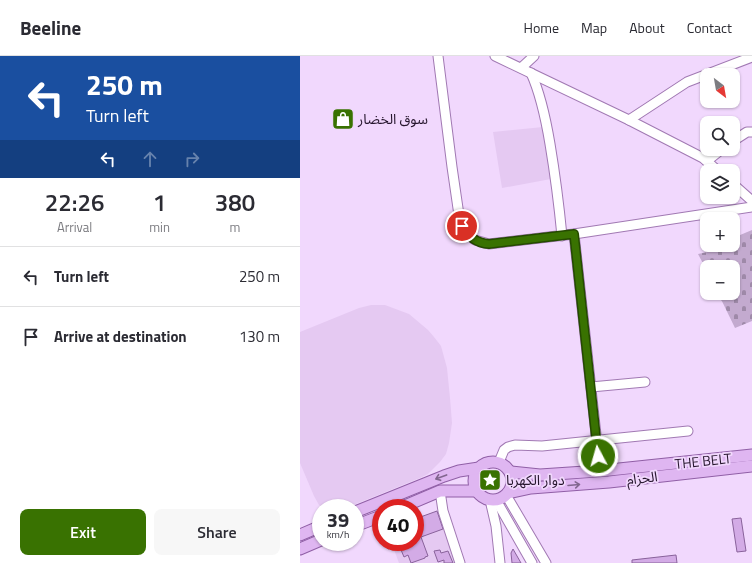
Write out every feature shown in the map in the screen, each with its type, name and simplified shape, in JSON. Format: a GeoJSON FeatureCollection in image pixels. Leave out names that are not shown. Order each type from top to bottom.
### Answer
{"type":"FeatureCollection","features":[{"type":"Feature","properties":{"kind":"main road","name":"THE BELT"},"geometry":{"type":"LineString","coordinates":[[510,472],[540,475],[604,471],[752,456]]}},
{"type":"Feature","properties":{"kind":"main road"},"geometry":{"type":"LineString","coordinates":[[364,508],[444,476],[459,471],[479,468],[490,462],[499,462],[508,468],[512,483],[500,497],[482,497],[477,491],[474,479],[479,468]]}},
{"type":"Feature","properties":{"kind":"main road","name":"الحزام"},"geometry":{"type":"LineString","coordinates":[[500,497],[531,488],[609,482],[752,466]]}},
{"type":"Feature","properties":{"kind":"main road"},"geometry":{"type":"LineString","coordinates":[[604,471],[609,482]]}},
{"type":"Feature","properties":{"kind":"main road"},"geometry":{"type":"LineString","coordinates":[[421,499],[440,491],[477,491]]}},
{"type":"Feature","properties":{"kind":"main road"},"geometry":{"type":"LineString","coordinates":[[300,535],[312,530]]}},
{"type":"Feature","properties":{"kind":"main road"},"geometry":{"type":"LineString","coordinates":[[300,549],[312,544]]}},
{"type":"Feature","properties":{"kind":"street"},"geometry":{"type":"LineString","coordinates":[[438,56],[459,217],[464,231],[475,240],[489,244],[562,236],[752,206]]}},
{"type":"Feature","properties":{"kind":"street"},"geometry":{"type":"LineString","coordinates":[[496,56],[629,120],[710,164]]}},
{"type":"Feature","properties":{"kind":"street"},"geometry":{"type":"LineString","coordinates":[[521,68],[532,57]]}},
{"type":"Feature","properties":{"kind":"street"},"geometry":{"type":"LineString","coordinates":[[629,120],[687,82],[747,58]]}},
{"type":"Feature","properties":{"kind":"street"},"geometry":{"type":"LineString","coordinates":[[531,73],[537,86],[547,125],[562,236]]}},
{"type":"Feature","properties":{"kind":"street"},"geometry":{"type":"LineString","coordinates":[[740,136],[747,132],[752,132]]}},
{"type":"Feature","properties":{"kind":"street"},"geometry":{"type":"LineString","coordinates":[[707,161],[713,156]]}},
{"type":"Feature","properties":{"kind":"street"},"geometry":{"type":"LineString","coordinates":[[740,190],[752,201]]}},
{"type":"Feature","properties":{"kind":"street"},"geometry":{"type":"LineString","coordinates":[[574,234],[597,440],[604,471]]}},
{"type":"Feature","properties":{"kind":"street"},"geometry":{"type":"LineString","coordinates":[[591,387],[645,382]]}},
{"type":"Feature","properties":{"kind":"street"},"geometry":{"type":"LineString","coordinates":[[499,462],[504,450],[511,446],[542,446],[688,431]]}},
{"type":"Feature","properties":{"kind":"street"},"geometry":{"type":"LineString","coordinates":[[440,491],[443,511],[460,563]]}},
{"type":"Feature","properties":{"kind":"street"},"geometry":{"type":"LineString","coordinates":[[500,497],[496,526],[500,563]]}},
{"type":"Feature","properties":{"kind":"street"},"geometry":{"type":"LineString","coordinates":[[500,497],[532,563]]}},
{"type":"Feature","properties":{"kind":"street"},"geometry":{"type":"LineString","coordinates":[[500,497],[546,563]]}},
{"type":"Feature","properties":{"kind":"shaded area"},"geometry":{"type":"Polygon","coordinates":[[[543,127],[551,179],[502,188],[493,132],[543,127]]]}},
{"type":"Feature","properties":{"kind":"shaded area"},"geometry":{"type":"Polygon","coordinates":[[[371,305],[385,305],[409,314],[428,330],[441,346],[447,368],[450,398],[452,423],[449,443],[446,454],[440,462],[428,474],[420,478],[364,501],[364,499],[316,499],[300,463],[300,332],[359,308],[371,305]]]}},
{"type":"Feature","properties":{"kind":"shaded area"},"geometry":{"type":"Polygon","coordinates":[[[444,528],[457,563],[399,563],[394,551],[424,551],[424,536],[444,528]]]}},
{"type":"Feature","properties":{"kind":"green space"},"geometry":{"type":"Polygon","coordinates":[[[752,230],[752,321],[735,328],[721,300],[740,300],[740,260],[701,260],[698,254],[707,252],[740,252],[740,235],[752,230]]]}},
{"type":"Feature","properties":{"kind":"building"},"geometry":{"type":"Polygon","coordinates":[[[437,511],[443,529],[424,536],[424,516],[437,511]]]}},
{"type":"Feature","properties":{"kind":"building"},"geometry":{"type":"Polygon","coordinates":[[[741,518],[746,551],[737,552],[732,519],[741,518]]]}},
{"type":"Feature","properties":{"kind":"building"},"geometry":{"type":"Polygon","coordinates":[[[424,545],[428,556],[411,563],[408,555],[404,557],[402,551],[424,551],[424,545]]]}},
{"type":"Feature","properties":{"kind":"building"},"geometry":{"type":"Polygon","coordinates":[[[513,549],[521,563],[512,563],[511,553],[513,549]]]}},
{"type":"Feature","properties":{"kind":"building"},"geometry":{"type":"Polygon","coordinates":[[[440,550],[441,553],[448,551],[453,563],[444,563],[444,560],[438,562],[434,551],[440,550]]]}},
{"type":"Feature","properties":{"kind":"building"},"geometry":{"type":"Polygon","coordinates":[[[676,555],[677,563],[632,563],[632,560],[676,555]]]}},
{"type":"Feature","properties":{"kind":"place","name":"سوق الخضار"},"geometry":{"type":"Point","coordinates":[343,119]}},
{"type":"Feature","properties":{"kind":"place","name":"دوار الكهربا"},"geometry":{"type":"Point","coordinates":[490,480]}},
{"type":"Feature","properties":{"kind":"route"},"geometry":{"type":"LineString","coordinates":[[462,226],[464,231],[471,238],[484,244],[574,234],[598,456]]}}]}
